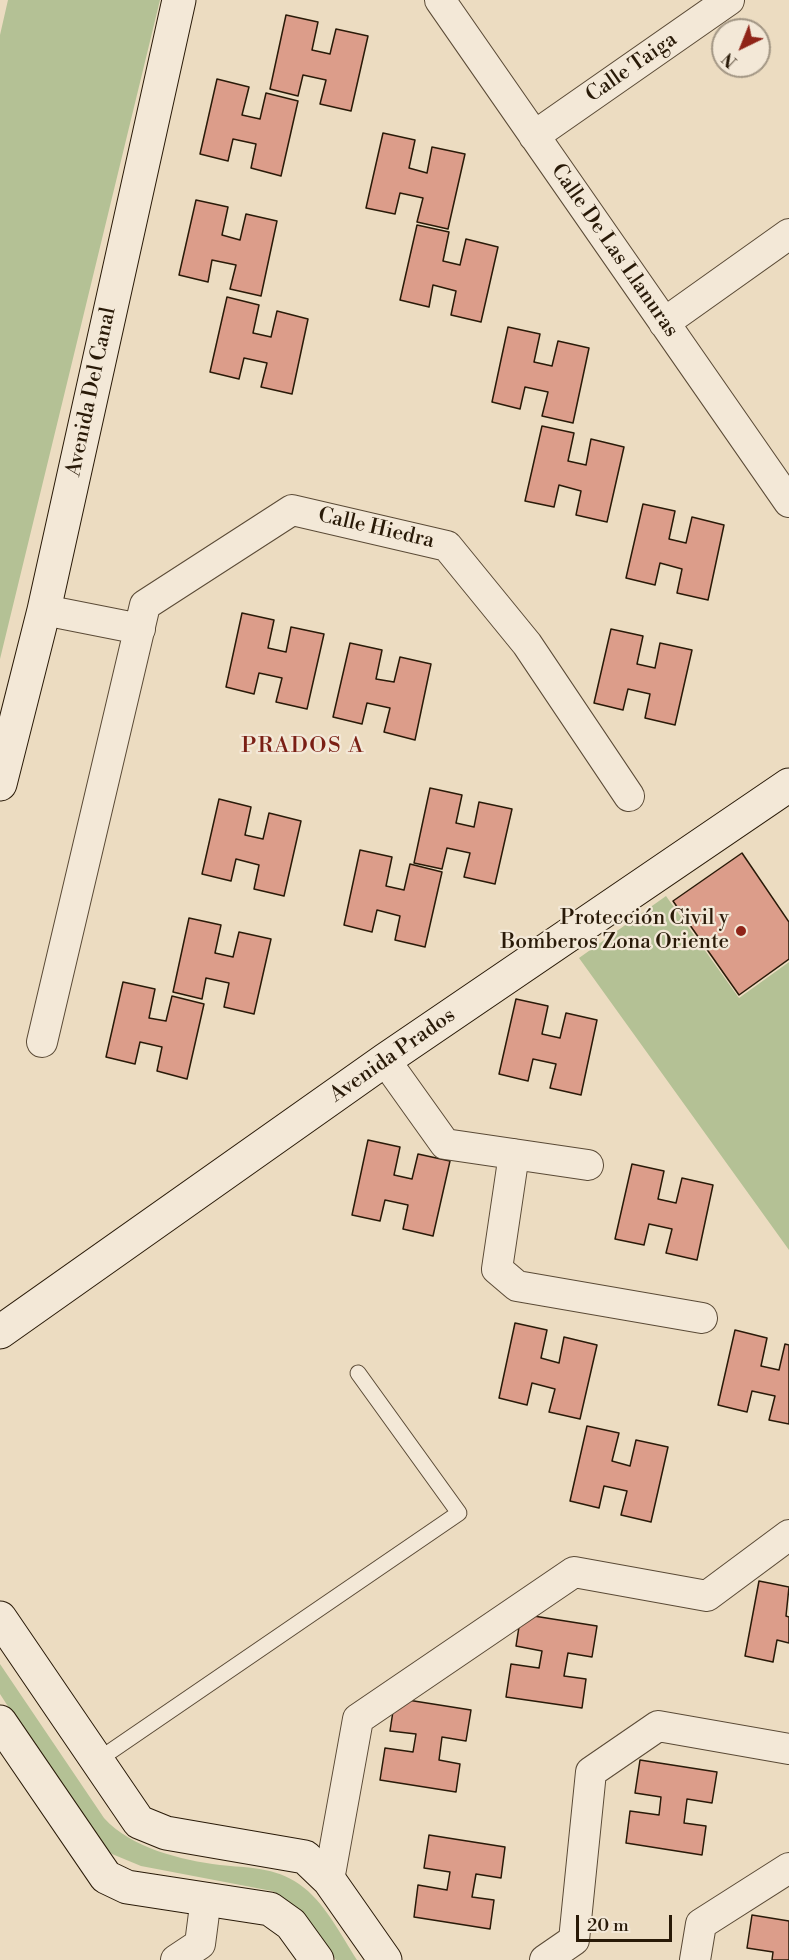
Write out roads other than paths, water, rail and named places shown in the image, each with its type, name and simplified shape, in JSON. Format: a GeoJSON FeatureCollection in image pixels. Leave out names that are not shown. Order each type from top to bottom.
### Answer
{"type":"FeatureCollection","features":[{"type":"Feature","properties":{"kind":"main road","name":"Avenida Del Canal"},"geometry":{"type":"LineString","coordinates":[[0,784],[44,610],[179,0]]}},
{"type":"Feature","properties":{"kind":"main road","name":"Avenida Prados"},"geometry":{"type":"LineString","coordinates":[[0,1332],[385,1060],[789,785]]}},
{"type":"Feature","properties":{"kind":"main road"},"geometry":{"type":"LineString","coordinates":[[1,1621],[140,1821],[165,1833],[305,1857],[329,1880],[385,1960]]}},
{"type":"Feature","properties":{"kind":"main road"},"geometry":{"type":"LineString","coordinates":[[0,1722],[106,1877],[127,1887],[270,1909],[291,1923],[317,1960]]}},
{"type":"Feature","properties":{"kind":"street","name":"Calle De Las Llanuras"},"geometry":{"type":"LineString","coordinates":[[440,0],[664,323],[788,496]]}},
{"type":"Feature","properties":{"kind":"street","name":"Calle Taiga"},"geometry":{"type":"LineString","coordinates":[[534,135],[729,0]]}},
{"type":"Feature","properties":{"kind":"street"},"geometry":{"type":"LineString","coordinates":[[664,323],[789,234]]}},
{"type":"Feature","properties":{"kind":"street","name":"Calle Hiedra"},"geometry":{"type":"LineString","coordinates":[[42,1042],[145,604],[292,510],[447,546],[527,644],[629,796]]}},
{"type":"Feature","properties":{"kind":"street"},"geometry":{"type":"LineString","coordinates":[[44,610],[140,629]]}},
{"type":"Feature","properties":{"kind":"street"},"geometry":{"type":"LineString","coordinates":[[385,1060],[445,1144],[588,1165]]}},
{"type":"Feature","properties":{"kind":"street"},"geometry":{"type":"LineString","coordinates":[[514,1154],[497,1269],[517,1286],[702,1318]]}},
{"type":"Feature","properties":{"kind":"street"},"geometry":{"type":"LineString","coordinates":[[329,1880],[358,1719],[574,1572],[707,1596],[789,1535]]}},
{"type":"Feature","properties":{"kind":"street"},"geometry":{"type":"LineString","coordinates":[[545,1960],[574,1940],[591,1772],[658,1726],[789,1749]]}},
{"type":"Feature","properties":{"kind":"street"},"geometry":{"type":"LineString","coordinates":[[695,1960],[701,1924],[789,1868]]}},
{"type":"Feature","properties":{"kind":"street"},"geometry":{"type":"LineString","coordinates":[[176,1960],[200,1944],[206,1898]]}},
{"type":"Feature","properties":{"kind":"lane"},"geometry":{"type":"LineString","coordinates":[[98,1760],[459,1513],[358,1373]]}},
{"type":"Feature","properties":{"kind":"place","name":"Protección Civil y Bomberos Zona Oriente"},"geometry":{"type":"Point","coordinates":[741,931]}},
{"type":"Feature","properties":{"kind":"district","name":"PRADOS A"},"geometry":{"type":"Point","coordinates":[303,747]}}]}
